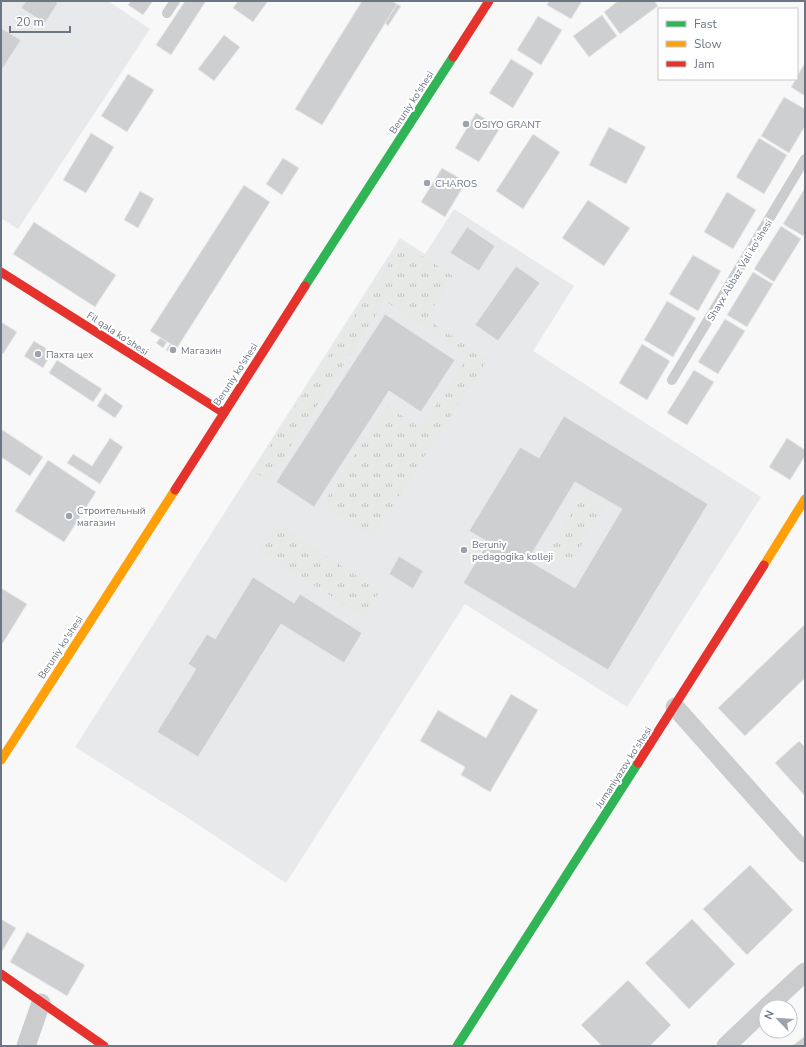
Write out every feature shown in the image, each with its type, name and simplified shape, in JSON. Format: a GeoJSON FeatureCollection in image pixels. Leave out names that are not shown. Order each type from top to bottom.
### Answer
{"type":"FeatureCollection","features":[{"type":"Feature","properties":{"kind":"street","name":"Beruniy ko'shesi"},"geometry":{"type":"LineString","coordinates":[[1,760],[489,1]]}},
{"type":"Feature","properties":{"kind":"street","name":"Fil qala ko'shesi"},"geometry":{"type":"LineString","coordinates":[[1,272],[224,413]]}},
{"type":"Feature","properties":{"kind":"street","name":"Jumaniyazov ko'shesi"},"geometry":{"type":"LineString","coordinates":[[457,1046],[546,905],[675,707],[805,499]]}},
{"type":"Feature","properties":{"kind":"street"},"geometry":{"type":"LineString","coordinates":[[675,707],[805,853]]}},
{"type":"Feature","properties":{"kind":"street"},"geometry":{"type":"LineString","coordinates":[[776,999],[805,972]]}},
{"type":"Feature","properties":{"kind":"street"},"geometry":{"type":"LineString","coordinates":[[1,974],[104,1046]]}},
{"type":"Feature","properties":{"kind":"street"},"geometry":{"type":"LineString","coordinates":[[26,1046],[41,1003]]}},
{"type":"Feature","properties":{"kind":"street"},"geometry":{"type":"LineString","coordinates":[[726,1046],[758,1016]]}},
{"type":"Feature","properties":{"kind":"lane"},"geometry":{"type":"LineString","coordinates":[[167,13],[175,1]]}},
{"type":"Feature","properties":{"kind":"lane","name":"Shayx Abbaz Vali ko'shesi"},"geometry":{"type":"LineString","coordinates":[[672,380],[805,159]]}},
{"type":"Feature","properties":{"kind":"shaded area"},"geometry":{"type":"Polygon","coordinates":[[[1,1],[108,1],[150,29],[18,229],[1,218],[1,1]]]}},
{"type":"Feature","properties":{"kind":"shaded area","name":"Beruniy pedagogika kolleji"},"geometry":{"type":"Polygon","coordinates":[[[454,209],[574,286],[533,351],[761,497],[627,707],[465,604],[286,883],[188,818],[75,747],[400,238],[425,254],[454,209]]]}},
{"type":"Feature","properties":{"kind":"green space"},"geometry":{"type":"Polygon","coordinates":[[[402,243],[453,276],[426,319],[488,359],[372,537],[322,505],[387,406],[421,428],[468,356],[385,301],[268,481],[253,471],[402,243]]]}},
{"type":"Feature","properties":{"kind":"green space"},"geometry":{"type":"Polygon","coordinates":[[[582,495],[603,507],[570,565],[549,552],[582,495]]]}},
{"type":"Feature","properties":{"kind":"green space"},"geometry":{"type":"Polygon","coordinates":[[[277,524],[380,591],[363,617],[260,550],[277,524]]]}},
{"type":"Feature","properties":{"kind":"building"},"geometry":{"type":"Polygon","coordinates":[[[26,1],[55,1],[58,3],[45,23],[21,8],[26,1]]]}},
{"type":"Feature","properties":{"kind":"building"},"geometry":{"type":"Polygon","coordinates":[[[131,1],[153,1],[143,15],[128,5],[131,1]]]}},
{"type":"Feature","properties":{"kind":"building"},"geometry":{"type":"Polygon","coordinates":[[[185,1],[206,1],[171,55],[156,45],[185,1]]]}},
{"type":"Feature","properties":{"kind":"building"},"geometry":{"type":"Polygon","coordinates":[[[238,1],[268,1],[253,22],[233,8],[238,1]]]}},
{"type":"Feature","properties":{"kind":"building"},"geometry":{"type":"Polygon","coordinates":[[[362,1],[392,1],[397,4],[322,125],[295,109],[362,1]]]}},
{"type":"Feature","properties":{"kind":"building"},"geometry":{"type":"Polygon","coordinates":[[[549,1],[582,1],[571,19],[547,5],[549,1]]]}},
{"type":"Feature","properties":{"kind":"building"},"geometry":{"type":"Polygon","coordinates":[[[618,1],[654,1],[658,6],[620,34],[604,12],[618,1]]]}},
{"type":"Feature","properties":{"kind":"building"},"geometry":{"type":"Polygon","coordinates":[[[397,4],[401,6],[388,26],[385,23],[397,4]]]}},
{"type":"Feature","properties":{"kind":"building"},"geometry":{"type":"Polygon","coordinates":[[[602,15],[617,36],[589,57],[573,36],[602,15]]]}},
{"type":"Feature","properties":{"kind":"building"},"geometry":{"type":"Polygon","coordinates":[[[538,16],[562,30],[541,65],[517,50],[538,16]]]}},
{"type":"Feature","properties":{"kind":"building"},"geometry":{"type":"Polygon","coordinates":[[[1,28],[21,40],[1,71],[1,28]]]}},
{"type":"Feature","properties":{"kind":"building"},"geometry":{"type":"Polygon","coordinates":[[[224,35],[240,47],[214,81],[198,69],[224,35]]]}},
{"type":"Feature","properties":{"kind":"building"},"geometry":{"type":"Polygon","coordinates":[[[511,59],[534,73],[513,108],[489,93],[511,59]]]}},
{"type":"Feature","properties":{"kind":"building"},"geometry":{"type":"Polygon","coordinates":[[[805,63],[805,96],[791,87],[795,80],[798,80],[798,74],[805,63]]]}},
{"type":"Feature","properties":{"kind":"building"},"geometry":{"type":"Polygon","coordinates":[[[128,74],[154,90],[127,132],[101,116],[128,74]]]}},
{"type":"Feature","properties":{"kind":"building"},"geometry":{"type":"Polygon","coordinates":[[[784,97],[805,109],[805,126],[789,153],[761,136],[784,97]]]}},
{"type":"Feature","properties":{"kind":"building"},"geometry":{"type":"Polygon","coordinates":[[[476,113],[500,128],[479,162],[455,148],[476,113]]]}},
{"type":"Feature","properties":{"kind":"building"},"geometry":{"type":"Polygon","coordinates":[[[609,127],[646,147],[626,184],[589,165],[609,127]]]}},
{"type":"Feature","properties":{"kind":"building"},"geometry":{"type":"Polygon","coordinates":[[[91,133],[114,147],[86,193],[63,180],[91,133]]]}},
{"type":"Feature","properties":{"kind":"building"},"geometry":{"type":"Polygon","coordinates":[[[533,134],[560,152],[523,209],[496,191],[533,134]]]}},
{"type":"Feature","properties":{"kind":"building"},"geometry":{"type":"Polygon","coordinates":[[[759,138],[787,155],[764,194],[736,177],[759,138]]]}},
{"type":"Feature","properties":{"kind":"building"},"geometry":{"type":"Polygon","coordinates":[[[283,158],[299,168],[282,195],[266,184],[283,158]]]}},
{"type":"Feature","properties":{"kind":"building"},"geometry":{"type":"Polygon","coordinates":[[[442,168],[466,182],[445,217],[421,202],[442,168]]]}},
{"type":"Feature","properties":{"kind":"building"},"geometry":{"type":"Polygon","coordinates":[[[244,185],[270,202],[177,348],[150,331],[244,185]]]}},
{"type":"Feature","properties":{"kind":"building"},"geometry":{"type":"Polygon","coordinates":[[[805,188],[805,233],[803,236],[783,224],[805,188]]]}},
{"type":"Feature","properties":{"kind":"building"},"geometry":{"type":"Polygon","coordinates":[[[140,191],[154,199],[138,228],[124,220],[140,191]]]}},
{"type":"Feature","properties":{"kind":"building"},"geometry":{"type":"Polygon","coordinates":[[[727,192],[756,210],[733,249],[704,232],[727,192]]]}},
{"type":"Feature","properties":{"kind":"building"},"geometry":{"type":"Polygon","coordinates":[[[588,200],[630,228],[604,266],[562,238],[588,200]]]}},
{"type":"Feature","properties":{"kind":"building"},"geometry":{"type":"Polygon","coordinates":[[[34,222],[116,275],[95,307],[13,254],[34,222]]]}},
{"type":"Feature","properties":{"kind":"building"},"geometry":{"type":"Polygon","coordinates":[[[781,226],[801,239],[774,282],[754,269],[781,226]]]}},
{"type":"Feature","properties":{"kind":"building"},"geometry":{"type":"Polygon","coordinates":[[[467,227],[495,246],[479,271],[450,253],[467,227]]]}},
{"type":"Feature","properties":{"kind":"building"},"geometry":{"type":"Polygon","coordinates":[[[693,255],[721,271],[698,311],[669,294],[693,255]]]}},
{"type":"Feature","properties":{"kind":"building"},"geometry":{"type":"Polygon","coordinates":[[[516,266],[540,283],[498,341],[475,325],[516,266]]]}},
{"type":"Feature","properties":{"kind":"building"},"geometry":{"type":"Polygon","coordinates":[[[753,272],[773,284],[747,327],[727,315],[753,272]]]}},
{"type":"Feature","properties":{"kind":"building"},"geometry":{"type":"Polygon","coordinates":[[[667,301],[696,318],[673,357],[644,340],[667,301]]]}},
{"type":"Feature","properties":{"kind":"building"},"geometry":{"type":"Polygon","coordinates":[[[385,314],[455,360],[421,412],[389,391],[314,507],[276,482],[385,314]]]}},
{"type":"Feature","properties":{"kind":"building"},"geometry":{"type":"Polygon","coordinates":[[[725,319],[745,331],[718,374],[698,362],[725,319]]]}},
{"type":"Feature","properties":{"kind":"building"},"geometry":{"type":"Polygon","coordinates":[[[1,322],[17,332],[3,354],[1,353],[1,322]]]}},
{"type":"Feature","properties":{"kind":"building"},"geometry":{"type":"Polygon","coordinates":[[[160,338],[167,342],[163,348],[156,343],[160,338]]]}},
{"type":"Feature","properties":{"kind":"building","name":"Пахта цех"},"geometry":{"type":"Polygon","coordinates":[[[34,341],[52,352],[43,368],[24,356],[34,341]]]}},
{"type":"Feature","properties":{"kind":"building"},"geometry":{"type":"Polygon","coordinates":[[[170,344],[177,349],[173,354],[166,350],[170,344]]]}},
{"type":"Feature","properties":{"kind":"building"},"geometry":{"type":"Polygon","coordinates":[[[642,344],[670,361],[647,400],[619,383],[642,344]]]}},
{"type":"Feature","properties":{"kind":"building"},"geometry":{"type":"Polygon","coordinates":[[[57,360],[102,389],[93,402],[49,373],[57,360]]]}},
{"type":"Feature","properties":{"kind":"building"},"geometry":{"type":"Polygon","coordinates":[[[694,370],[714,382],[687,425],[667,413],[694,370]]]}},
{"type":"Feature","properties":{"kind":"building"},"geometry":{"type":"Polygon","coordinates":[[[105,393],[123,406],[115,418],[97,406],[105,393]]]}},
{"type":"Feature","properties":{"kind":"building"},"geometry":{"type":"Polygon","coordinates":[[[564,416],[708,504],[608,670],[463,583],[488,542],[469,531],[520,447],[539,458],[564,416]],[[575,482],[528,560],[575,588],[622,509],[575,482]]]}},
{"type":"Feature","properties":{"kind":"building"},"geometry":{"type":"Polygon","coordinates":[[[1,429],[43,457],[30,476],[1,457],[1,429]]]}},
{"type":"Feature","properties":{"kind":"building"},"geometry":{"type":"Polygon","coordinates":[[[110,438],[123,447],[100,484],[67,463],[73,454],[92,466],[110,438]]]}},
{"type":"Feature","properties":{"kind":"building"},"geometry":{"type":"Polygon","coordinates":[[[787,438],[805,450],[805,456],[790,480],[769,467],[787,438]]]}},
{"type":"Feature","properties":{"kind":"building"},"geometry":{"type":"Polygon","coordinates":[[[48,460],[96,492],[64,542],[15,511],[48,460]]]}},
{"type":"Feature","properties":{"kind":"building"},"geometry":{"type":"Polygon","coordinates":[[[399,556],[423,571],[413,589],[389,574],[399,556]]]}},
{"type":"Feature","properties":{"kind":"building"},"geometry":{"type":"Polygon","coordinates":[[[253,577],[294,603],[300,594],[362,633],[344,663],[281,624],[198,757],[157,732],[196,669],[188,664],[207,634],[215,639],[253,577]]]}},
{"type":"Feature","properties":{"kind":"building"},"geometry":{"type":"Polygon","coordinates":[[[1,588],[27,604],[1,646],[1,588]]]}},
{"type":"Feature","properties":{"kind":"building"},"geometry":{"type":"Polygon","coordinates":[[[805,624],[805,678],[745,736],[718,708],[805,624]]]}},
{"type":"Feature","properties":{"kind":"building"},"geometry":{"type":"Polygon","coordinates":[[[511,694],[538,710],[490,792],[461,775],[465,767],[420,741],[438,710],[486,738],[511,694]]]}},
{"type":"Feature","properties":{"kind":"building"},"geometry":{"type":"Polygon","coordinates":[[[799,741],[805,747],[805,796],[775,763],[799,741]]]}},
{"type":"Feature","properties":{"kind":"building"},"geometry":{"type":"Polygon","coordinates":[[[750,865],[793,910],[747,955],[703,909],[750,865]]]}},
{"type":"Feature","properties":{"kind":"building"},"geometry":{"type":"Polygon","coordinates":[[[1,919],[16,928],[1,953],[1,919]]]}},
{"type":"Feature","properties":{"kind":"building"},"geometry":{"type":"Polygon","coordinates":[[[692,919],[735,964],[689,1009],[645,963],[692,919]]]}},
{"type":"Feature","properties":{"kind":"building"},"geometry":{"type":"Polygon","coordinates":[[[27,932],[85,965],[67,996],[10,962],[27,932]]]}},
{"type":"Feature","properties":{"kind":"building"},"geometry":{"type":"Polygon","coordinates":[[[628,980],[671,1025],[650,1046],[602,1046],[581,1025],[628,980]]]}},
{"type":"Feature","properties":{"kind":"building"},"geometry":{"type":"Polygon","coordinates":[[[805,1036],[805,1046],[792,1046],[805,1036]]]}},
{"type":"Feature","properties":{"kind":"traffic: fast"},"geometry":{"type":"LineString","coordinates":[[305,286],[453,57]]}},
{"type":"Feature","properties":{"kind":"traffic: fast"},"geometry":{"type":"LineString","coordinates":[[457,1046],[638,763]]}},
{"type":"Feature","properties":{"kind":"traffic: slow"},"geometry":{"type":"LineString","coordinates":[[1,760],[175,490]]}},
{"type":"Feature","properties":{"kind":"traffic: slow"},"geometry":{"type":"LineString","coordinates":[[764,565],[805,499]]}},
{"type":"Feature","properties":{"kind":"traffic: jam"},"geometry":{"type":"LineString","coordinates":[[453,57],[489,1]]}},
{"type":"Feature","properties":{"kind":"traffic: jam"},"geometry":{"type":"LineString","coordinates":[[1,272],[224,413]]}},
{"type":"Feature","properties":{"kind":"traffic: jam"},"geometry":{"type":"LineString","coordinates":[[175,490],[305,286]]}},
{"type":"Feature","properties":{"kind":"traffic: jam"},"geometry":{"type":"LineString","coordinates":[[638,763],[764,565]]}},
{"type":"Feature","properties":{"kind":"traffic: jam"},"geometry":{"type":"LineString","coordinates":[[1,974],[104,1046]]}},
{"type":"Feature","properties":{"kind":"place","name":"OSIYO GRANT"},"geometry":{"type":"Point","coordinates":[466,124]}},
{"type":"Feature","properties":{"kind":"place","name":"CHAROS"},"geometry":{"type":"Point","coordinates":[427,183]}},
{"type":"Feature","properties":{"kind":"place","name":"Магазин"},"geometry":{"type":"Point","coordinates":[173,350]}},
{"type":"Feature","properties":{"kind":"place","name":"Пахта цех"},"geometry":{"type":"Point","coordinates":[38,354]}},
{"type":"Feature","properties":{"kind":"place","name":"Строительный магазин"},"geometry":{"type":"Point","coordinates":[69,516]}},
{"type":"Feature","properties":{"kind":"place","name":"Beruniy pedagogika kolleji"},"geometry":{"type":"Point","coordinates":[464,550]}}]}
